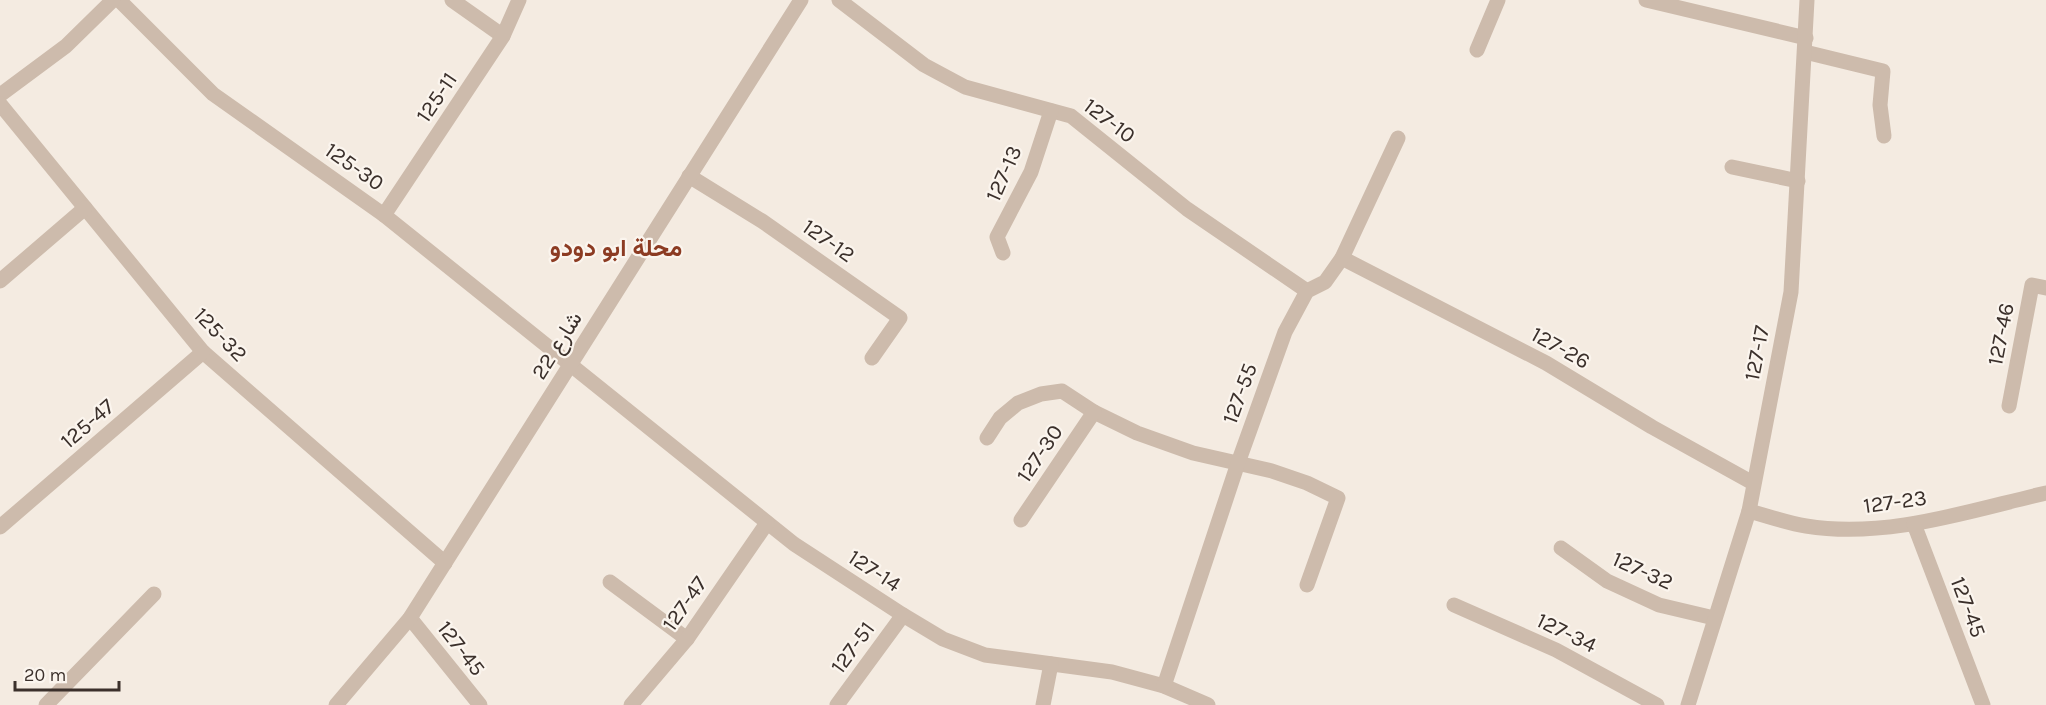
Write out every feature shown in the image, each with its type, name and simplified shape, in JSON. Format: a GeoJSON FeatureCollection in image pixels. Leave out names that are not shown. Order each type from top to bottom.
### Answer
{"type":"FeatureCollection","features":[{"type":"Feature","properties":{"kind":"street"},"geometry":{"type":"LineString","coordinates":[[0,96],[66,45],[114,0]]}},
{"type":"Feature","properties":{"kind":"street","name":"125-30"},"geometry":{"type":"LineString","coordinates":[[118,0],[213,94],[384,215],[569,365]]}},
{"type":"Feature","properties":{"kind":"street"},"geometry":{"type":"LineString","coordinates":[[452,0],[503,36]]}},
{"type":"Feature","properties":{"kind":"street","name":"125-11"},"geometry":{"type":"LineString","coordinates":[[384,215],[503,36],[519,0]]}},
{"type":"Feature","properties":{"kind":"street","name":"شارع 22"},"geometry":{"type":"LineString","coordinates":[[336,705],[410,618],[801,0]]}},
{"type":"Feature","properties":{"kind":"street","name":"127-10"},"geometry":{"type":"LineString","coordinates":[[839,0],[924,65],[965,87],[1071,116],[1187,209],[1307,291]]}},
{"type":"Feature","properties":{"kind":"street"},"geometry":{"type":"LineString","coordinates":[[1477,50],[1498,0]]}},
{"type":"Feature","properties":{"kind":"street"},"geometry":{"type":"LineString","coordinates":[[1646,0],[1805,45],[1883,71],[1880,105],[1884,136]]}},
{"type":"Feature","properties":{"kind":"street","name":"127-17"},"geometry":{"type":"LineString","coordinates":[[1688,705],[1749,511],[1791,292],[1807,0]]}},
{"type":"Feature","properties":{"kind":"street","name":"125-32"},"geometry":{"type":"LineString","coordinates":[[0,104],[203,352],[444,562]]}},
{"type":"Feature","properties":{"kind":"street","name":"127-13"},"geometry":{"type":"LineString","coordinates":[[1003,253],[997,237],[1031,172],[1051,111]]}},
{"type":"Feature","properties":{"kind":"street","name":"127-55"},"geometry":{"type":"LineString","coordinates":[[1164,686],[1238,463],[1285,332],[1307,291],[1325,282],[1342,258],[1398,138]]}},
{"type":"Feature","properties":{"kind":"street"},"geometry":{"type":"LineString","coordinates":[[1732,167],[1798,181]]}},
{"type":"Feature","properties":{"kind":"street","name":"127-12"},"geometry":{"type":"LineString","coordinates":[[689,176],[762,221],[900,318],[872,358]]}},
{"type":"Feature","properties":{"kind":"street"},"geometry":{"type":"LineString","coordinates":[[0,281],[85,208]]}},
{"type":"Feature","properties":{"kind":"street","name":"127-26"},"geometry":{"type":"LineString","coordinates":[[1342,258],[1546,363],[1652,427],[1753,483]]}},
{"type":"Feature","properties":{"kind":"street","name":"127-46"},"geometry":{"type":"LineString","coordinates":[[2009,406],[2032,285],[2046,288]]}},
{"type":"Feature","properties":{"kind":"street","name":"125-47"},"geometry":{"type":"LineString","coordinates":[[0,527],[203,352]]}},
{"type":"Feature","properties":{"kind":"street","name":"127-14"},"geometry":{"type":"LineString","coordinates":[[569,365],[794,544],[943,639],[985,655],[1112,672],[1164,686],[1208,705]]}},
{"type":"Feature","properties":{"kind":"street"},"geometry":{"type":"LineString","coordinates":[[987,438],[1000,418],[1018,403],[1041,394],[1062,391],[1094,412],[1137,433],[1193,453],[1272,471],[1307,483],[1338,498],[1307,585]]}},
{"type":"Feature","properties":{"kind":"street","name":"127-30"},"geometry":{"type":"LineString","coordinates":[[1022,520],[1094,412]]}},
{"type":"Feature","properties":{"kind":"street","name":"127-23"},"geometry":{"type":"LineString","coordinates":[[1749,511],[1806,526],[1856,530],[1914,524],[2046,493]]}},
{"type":"Feature","properties":{"kind":"street","name":"127-47"},"geometry":{"type":"LineString","coordinates":[[631,705],[687,639],[767,523]]}},
{"type":"Feature","properties":{"kind":"street","name":"127-45"},"geometry":{"type":"LineString","coordinates":[[1914,524],[1983,705]]}},
{"type":"Feature","properties":{"kind":"street","name":"127-32"},"geometry":{"type":"LineString","coordinates":[[1561,548],[1607,581],[1648,600],[1659,605],[1714,618]]}},
{"type":"Feature","properties":{"kind":"street"},"geometry":{"type":"LineString","coordinates":[[610,582],[687,639]]}},
{"type":"Feature","properties":{"kind":"street"},"geometry":{"type":"LineString","coordinates":[[46,705],[154,594]]}},
{"type":"Feature","properties":{"kind":"street","name":"127-34"},"geometry":{"type":"LineString","coordinates":[[1454,605],[1556,650],[1657,705]]}},
{"type":"Feature","properties":{"kind":"street","name":"127-51"},"geometry":{"type":"LineString","coordinates":[[837,705],[903,615]]}},
{"type":"Feature","properties":{"kind":"street","name":"127-45"},"geometry":{"type":"LineString","coordinates":[[410,618],[480,705]]}},
{"type":"Feature","properties":{"kind":"street"},"geometry":{"type":"LineString","coordinates":[[1043,705],[1051,664]]}},
{"type":"Feature","properties":{"kind":"district","name":"محلة ابو دودو"},"geometry":{"type":"Point","coordinates":[616,248]}}]}
